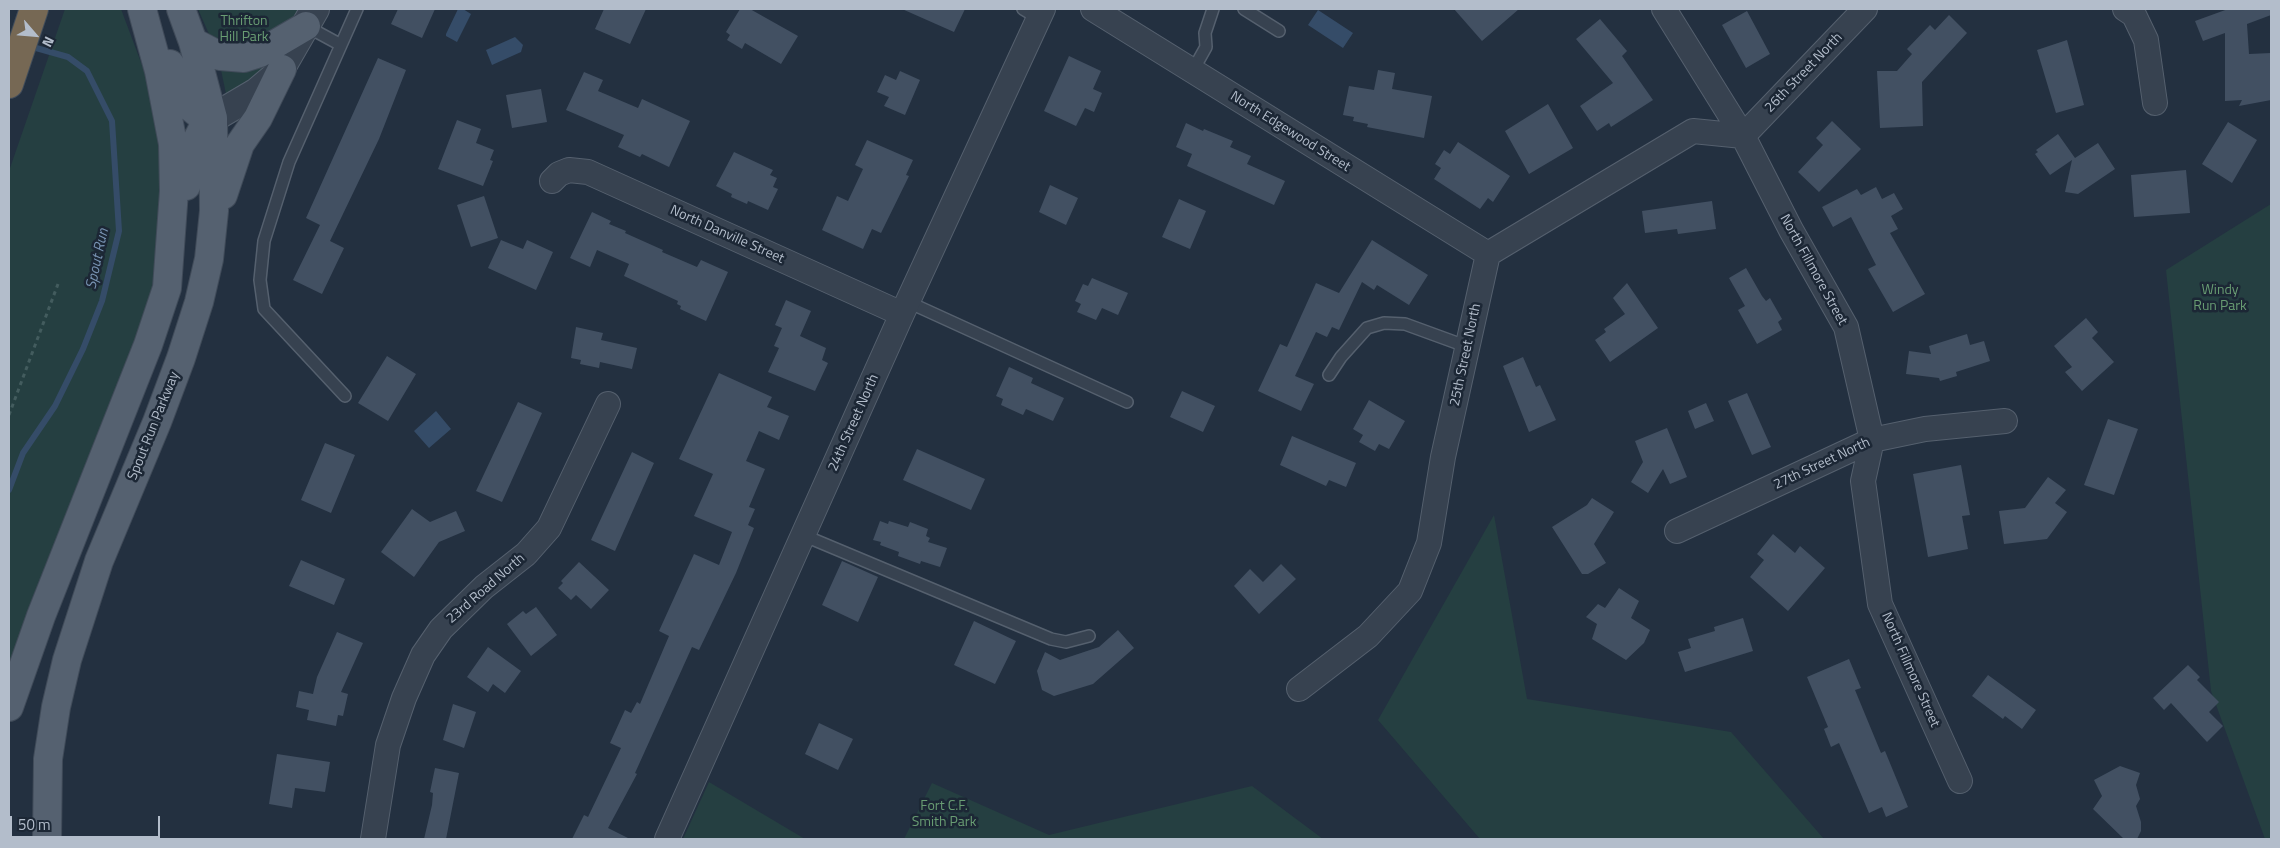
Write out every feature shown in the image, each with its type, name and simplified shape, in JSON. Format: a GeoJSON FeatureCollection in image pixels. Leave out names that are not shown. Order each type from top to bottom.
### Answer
{"type":"FeatureCollection","features":[{"type":"Feature","properties":{"kind":"highway"},"geometry":{"type":"LineString","coordinates":[[9,84],[34,9]]}},
{"type":"Feature","properties":{"kind":"main road"},"geometry":{"type":"LineString","coordinates":[[9,707],[40,616],[139,369],[167,288],[181,240],[189,158],[202,130],[213,118],[200,115],[189,106],[162,44],[143,9]]}},
{"type":"Feature","properties":{"kind":"main road"},"geometry":{"type":"LineString","coordinates":[[143,9],[160,71],[173,144],[174,191],[167,288]]}},
{"type":"Feature","properties":{"kind":"main road","name":"Spout Run Parkway"},"geometry":{"type":"LineString","coordinates":[[47,839],[48,759],[56,707],[67,660],[99,561],[157,422],[192,325],[205,280],[212,234],[215,184],[213,118],[193,42],[181,9]]}},
{"type":"Feature","properties":{"kind":"main road"},"geometry":{"type":"LineString","coordinates":[[193,42],[220,56],[244,58],[260,53],[311,17]]}},
{"type":"Feature","properties":{"kind":"main road"},"geometry":{"type":"LineString","coordinates":[[212,234],[236,152],[258,118],[282,69]]}},
{"type":"Feature","properties":{"kind":"street","name":"North Edgewood Street"},"geometry":{"type":"LineString","coordinates":[[1093,9],[1488,254]]}},
{"type":"Feature","properties":{"kind":"street","name":"North Fillmore Street"},"geometry":{"type":"LineString","coordinates":[[1664,9],[1742,136],[1791,230],[1846,327],[1872,440],[1863,481],[1880,604],[1960,781]]}},
{"type":"Feature","properties":{"kind":"street","name":"26th Street North"},"geometry":{"type":"LineString","coordinates":[[1742,136],[1865,9]]}},
{"type":"Feature","properties":{"kind":"street"},"geometry":{"type":"LineString","coordinates":[[2125,9],[2134,14],[2146,40],[2155,103]]}},
{"type":"Feature","properties":{"kind":"street","name":"24th Street North"},"geometry":{"type":"LineString","coordinates":[[667,839],[804,536],[1035,12]]}},
{"type":"Feature","properties":{"kind":"street"},"geometry":{"type":"LineString","coordinates":[[213,118],[257,92],[282,69],[311,17]]}},
{"type":"Feature","properties":{"kind":"street"},"geometry":{"type":"LineString","coordinates":[[1488,254],[1693,130],[1742,136]]}},
{"type":"Feature","properties":{"kind":"street","name":"North Danville Street"},"geometry":{"type":"LineString","coordinates":[[552,181],[558,174],[569,170],[588,172],[905,308]]}},
{"type":"Feature","properties":{"kind":"street","name":"25th Street North"},"geometry":{"type":"LineString","coordinates":[[1299,689],[1368,636],[1410,591],[1429,544],[1443,457],[1488,254]]}},
{"type":"Feature","properties":{"kind":"street","name":"23rd Road North"},"geometry":{"type":"LineString","coordinates":[[373,839],[388,745],[404,698],[424,655],[441,629],[484,587],[526,554],[549,528],[608,404]]}},
{"type":"Feature","properties":{"kind":"street","name":"27th Street North"},"geometry":{"type":"LineString","coordinates":[[1677,531],[1872,440],[1925,429],[2005,421]]}},
{"type":"Feature","properties":{"kind":"lane"},"geometry":{"type":"LineString","coordinates":[[345,396],[264,309],[260,280],[264,241],[289,162],[357,9]]}},
{"type":"Feature","properties":{"kind":"lane"},"geometry":{"type":"LineString","coordinates":[[1192,72],[1206,48],[1205,33],[1214,9]]}},
{"type":"Feature","properties":{"kind":"lane"},"geometry":{"type":"LineString","coordinates":[[1244,9],[1279,31]]}},
{"type":"Feature","properties":{"kind":"lane"},"geometry":{"type":"LineString","coordinates":[[311,17],[341,45]]}},
{"type":"Feature","properties":{"kind":"lane"},"geometry":{"type":"LineString","coordinates":[[905,308],[1127,402]]}},
{"type":"Feature","properties":{"kind":"lane"},"geometry":{"type":"LineString","coordinates":[[1330,375],[1341,356],[1367,328],[1384,323],[1405,324],[1468,347]]}},
{"type":"Feature","properties":{"kind":"lane"},"geometry":{"type":"LineString","coordinates":[[804,536],[1051,639],[1066,642],[1089,636]]}},
{"type":"Feature","properties":{"kind":"path"},"geometry":{"type":"LineString","coordinates":[[9,415],[58,284]]}},
{"type":"Feature","properties":{"kind":"green space"},"geometry":{"type":"Polygon","coordinates":[[[65,9],[121,9],[158,108],[168,188],[157,275],[134,351],[9,671],[9,171],[65,9]]]}},
{"type":"Feature","properties":{"kind":"green space","name":"Thrifton Hill Park"},"geometry":{"type":"Polygon","coordinates":[[[198,9],[301,9],[294,18],[244,52],[209,34],[198,9]]]}},
{"type":"Feature","properties":{"kind":"green space"},"geometry":{"type":"Polygon","coordinates":[[[274,58],[249,81],[226,94],[220,65],[274,58]]]}},
{"type":"Feature","properties":{"kind":"green space","name":"Windy Run Park"},"geometry":{"type":"Polygon","coordinates":[[[2271,204],[2271,839],[2265,839],[2211,691],[2166,270],[2271,204]]]}},
{"type":"Feature","properties":{"kind":"green space"},"geometry":{"type":"Polygon","coordinates":[[[1494,515],[1527,699],[1731,732],[1824,839],[1480,839],[1378,720],[1494,515]]]}},
{"type":"Feature","properties":{"kind":"green space"},"geometry":{"type":"Polygon","coordinates":[[[709,782],[805,839],[683,839],[709,782]]]}},
{"type":"Feature","properties":{"kind":"green space","name":"Fort C.F. Smith Park"},"geometry":{"type":"Polygon","coordinates":[[[932,783],[1049,835],[1252,786],[1323,839],[904,839],[932,783]]]}},
{"type":"Feature","properties":{"kind":"water"},"geometry":{"type":"Polygon","coordinates":[[[458,9],[463,9],[471,14],[457,42],[446,36],[446,34],[458,9]]]}},
{"type":"Feature","properties":{"kind":"water"},"geometry":{"type":"Polygon","coordinates":[[[1318,10],[1353,33],[1343,48],[1308,25],[1318,10]]]}},
{"type":"Feature","properties":{"kind":"water"},"geometry":{"type":"Polygon","coordinates":[[[515,37],[523,45],[521,52],[492,65],[486,50],[515,37]]]}},
{"type":"Feature","properties":{"kind":"water"},"geometry":{"type":"Polygon","coordinates":[[[436,411],[451,429],[429,448],[414,431],[436,411]]]}},
{"type":"Feature","properties":{"kind":"building"},"geometry":{"type":"Polygon","coordinates":[[[398,9],[435,9],[422,38],[391,24],[398,9]]]}},
{"type":"Feature","properties":{"kind":"building"},"geometry":{"type":"Polygon","coordinates":[[[604,9],[646,9],[630,44],[595,29],[604,9]]]}},
{"type":"Feature","properties":{"kind":"building"},"geometry":{"type":"Polygon","coordinates":[[[740,9],[750,9],[798,36],[781,64],[745,43],[742,49],[727,40],[730,35],[726,32],[740,9]]]}},
{"type":"Feature","properties":{"kind":"building"},"geometry":{"type":"Polygon","coordinates":[[[902,9],[965,9],[954,32],[902,9]]]}},
{"type":"Feature","properties":{"kind":"building"},"geometry":{"type":"Polygon","coordinates":[[[1454,9],[1519,9],[1482,41],[1454,9]]]}},
{"type":"Feature","properties":{"kind":"building"},"geometry":{"type":"Polygon","coordinates":[[[2228,9],[2271,9],[2271,15],[2247,24],[2249,54],[2271,53],[2271,100],[2239,106],[2242,100],[2225,101],[2225,33],[2203,41],[2195,21],[2228,9]]]}},
{"type":"Feature","properties":{"kind":"building"},"geometry":{"type":"Polygon","coordinates":[[[1747,11],[1770,54],[1746,68],[1722,25],[1747,11]]]}},
{"type":"Feature","properties":{"kind":"building"},"geometry":{"type":"Polygon","coordinates":[[[1949,15],[1967,33],[1922,82],[1923,126],[1880,128],[1877,71],[1897,71],[1912,54],[1907,49],[1930,25],[1935,30],[1949,15]]]}},
{"type":"Feature","properties":{"kind":"building"},"geometry":{"type":"Polygon","coordinates":[[[1600,19],[1627,51],[1622,56],[1653,100],[1611,127],[1609,123],[1597,131],[1580,106],[1613,83],[1576,39],[1600,19]]]}},
{"type":"Feature","properties":{"kind":"building"},"geometry":{"type":"Polygon","coordinates":[[[2067,40],[2084,105],[2056,113],[2037,50],[2067,40]]]}},
{"type":"Feature","properties":{"kind":"building"},"geometry":{"type":"Polygon","coordinates":[[[1069,56],[1101,71],[1093,89],[1102,93],[1094,112],[1085,108],[1076,126],[1044,111],[1069,56]]]}},
{"type":"Feature","properties":{"kind":"building"},"geometry":{"type":"Polygon","coordinates":[[[378,58],[406,70],[379,139],[330,241],[344,248],[322,294],[293,280],[320,225],[306,218],[378,58]]]}},
{"type":"Feature","properties":{"kind":"building"},"geometry":{"type":"Polygon","coordinates":[[[1378,70],[1395,73],[1392,89],[1432,96],[1424,138],[1367,127],[1368,124],[1353,121],[1354,117],[1343,115],[1349,86],[1374,90],[1378,70]]]}},
{"type":"Feature","properties":{"kind":"building"},"geometry":{"type":"Polygon","coordinates":[[[900,71],[920,80],[905,115],[884,106],[889,97],[877,92],[885,75],[896,80],[900,71]]]}},
{"type":"Feature","properties":{"kind":"building"},"geometry":{"type":"Polygon","coordinates":[[[584,72],[603,80],[598,91],[638,108],[642,99],[690,121],[669,167],[642,154],[640,157],[618,147],[624,135],[566,110],[584,72]]]}},
{"type":"Feature","properties":{"kind":"building"},"geometry":{"type":"Polygon","coordinates":[[[541,89],[547,122],[512,128],[506,95],[541,89]]]}},
{"type":"Feature","properties":{"kind":"building"},"geometry":{"type":"Polygon","coordinates":[[[1548,104],[1573,148],[1529,174],[1505,131],[1548,104]]]}},
{"type":"Feature","properties":{"kind":"building"},"geometry":{"type":"Polygon","coordinates":[[[457,120],[481,129],[476,143],[494,150],[490,160],[493,161],[483,186],[438,169],[457,120]]]}},
{"type":"Feature","properties":{"kind":"building"},"geometry":{"type":"Polygon","coordinates":[[[1832,121],[1861,149],[1819,192],[1798,172],[1823,145],[1816,138],[1832,121]]]}},
{"type":"Feature","properties":{"kind":"building"},"geometry":{"type":"Polygon","coordinates":[[[2228,122],[2257,140],[2232,183],[2202,164],[2228,122]]]}},
{"type":"Feature","properties":{"kind":"building"},"geometry":{"type":"Polygon","coordinates":[[[1186,123],[1233,141],[1230,147],[1251,156],[1247,164],[1285,181],[1274,205],[1187,166],[1192,154],[1176,147],[1186,123]]]}},
{"type":"Feature","properties":{"kind":"building"},"geometry":{"type":"Polygon","coordinates":[[[2058,134],[2075,158],[2098,143],[2115,169],[2078,194],[2065,192],[2072,160],[2050,175],[2035,154],[2038,152],[2036,150],[2058,134]]]}},
{"type":"Feature","properties":{"kind":"building"},"geometry":{"type":"Polygon","coordinates":[[[867,140],[913,160],[906,175],[909,176],[881,233],[872,229],[863,249],[822,230],[837,196],[848,201],[863,169],[855,165],[867,140]]]}},
{"type":"Feature","properties":{"kind":"building"},"geometry":{"type":"Polygon","coordinates":[[[1458,142],[1510,176],[1493,202],[1488,198],[1480,209],[1434,179],[1441,168],[1435,164],[1444,150],[1450,154],[1458,142]]]}},
{"type":"Feature","properties":{"kind":"building"},"geometry":{"type":"Polygon","coordinates":[[[734,152],[773,170],[770,175],[777,178],[773,187],[778,189],[768,210],[748,201],[747,204],[731,197],[732,194],[716,186],[734,152]]]}},
{"type":"Feature","properties":{"kind":"building"},"geometry":{"type":"Polygon","coordinates":[[[2186,170],[2190,213],[2134,217],[2131,175],[2186,170]]]}},
{"type":"Feature","properties":{"kind":"building"},"geometry":{"type":"Polygon","coordinates":[[[1050,185],[1078,198],[1066,225],[1039,212],[1050,185]]]}},
{"type":"Feature","properties":{"kind":"building"},"geometry":{"type":"Polygon","coordinates":[[[1876,187],[1882,199],[1894,193],[1903,209],[1891,216],[1898,229],[1890,233],[1925,294],[1893,312],[1868,269],[1876,265],[1851,217],[1833,227],[1822,207],[1857,189],[1861,195],[1876,187]]]}},
{"type":"Feature","properties":{"kind":"building"},"geometry":{"type":"Polygon","coordinates":[[[484,196],[498,238],[471,247],[457,205],[484,196]]]}},
{"type":"Feature","properties":{"kind":"building"},"geometry":{"type":"Polygon","coordinates":[[[1179,199],[1206,211],[1190,249],[1162,237],[1179,199]]]}},
{"type":"Feature","properties":{"kind":"building"},"geometry":{"type":"Polygon","coordinates":[[[1712,201],[1716,229],[1678,234],[1677,229],[1645,233],[1642,211],[1712,201]]]}},
{"type":"Feature","properties":{"kind":"building"},"geometry":{"type":"Polygon","coordinates":[[[592,212],[611,221],[609,224],[626,231],[625,233],[663,250],[662,252],[697,267],[701,260],[728,272],[706,321],[680,309],[681,306],[677,304],[678,301],[624,276],[629,264],[597,250],[590,267],[570,258],[592,212]]]}},
{"type":"Feature","properties":{"kind":"building"},"geometry":{"type":"Polygon","coordinates":[[[501,240],[523,249],[527,240],[553,252],[536,290],[488,268],[501,240]]]}},
{"type":"Feature","properties":{"kind":"building"},"geometry":{"type":"Polygon","coordinates":[[[1372,240],[1428,275],[1409,305],[1377,285],[1374,290],[1362,282],[1339,330],[1332,327],[1327,337],[1316,332],[1295,376],[1314,384],[1301,411],[1258,391],[1280,344],[1287,347],[1316,283],[1339,293],[1372,240]]]}},
{"type":"Feature","properties":{"kind":"building"},"geometry":{"type":"Polygon","coordinates":[[[1746,268],[1762,296],[1766,301],[1770,298],[1782,319],[1778,322],[1782,330],[1757,344],[1738,310],[1745,306],[1729,278],[1746,268]]]}},
{"type":"Feature","properties":{"kind":"building"},"geometry":{"type":"Polygon","coordinates":[[[1092,278],[1128,293],[1118,315],[1102,308],[1096,320],[1077,312],[1081,304],[1075,301],[1083,284],[1088,286],[1092,278]]]}},
{"type":"Feature","properties":{"kind":"building"},"geometry":{"type":"Polygon","coordinates":[[[1627,283],[1658,328],[1610,362],[1595,340],[1606,332],[1604,329],[1625,314],[1613,298],[1627,283]]]}},
{"type":"Feature","properties":{"kind":"building"},"geometry":{"type":"Polygon","coordinates":[[[786,300],[811,311],[800,336],[826,348],[822,360],[828,363],[815,391],[768,372],[779,348],[774,346],[782,328],[775,325],[786,300]]]}},
{"type":"Feature","properties":{"kind":"building"},"geometry":{"type":"Polygon","coordinates":[[[2086,318],[2098,332],[2092,338],[2114,362],[2082,391],[2065,372],[2072,367],[2054,346],[2086,318]]]}},
{"type":"Feature","properties":{"kind":"building"},"geometry":{"type":"Polygon","coordinates":[[[576,327],[603,333],[601,340],[637,348],[632,369],[600,362],[599,368],[580,364],[581,360],[571,358],[576,327]]]}},
{"type":"Feature","properties":{"kind":"building"},"geometry":{"type":"Polygon","coordinates":[[[1967,334],[1970,345],[1984,341],[1990,361],[1956,372],[1957,376],[1940,381],[1939,378],[1906,374],[1909,351],[1931,354],[1929,346],[1967,334]]]}},
{"type":"Feature","properties":{"kind":"building"},"geometry":{"type":"Polygon","coordinates":[[[387,356],[416,374],[388,421],[358,403],[387,356]]]}},
{"type":"Feature","properties":{"kind":"building"},"geometry":{"type":"Polygon","coordinates":[[[1523,357],[1536,387],[1540,385],[1556,420],[1529,432],[1503,366],[1523,357]]]}},
{"type":"Feature","properties":{"kind":"building"},"geometry":{"type":"Polygon","coordinates":[[[1009,367],[1033,378],[1031,383],[1064,398],[1053,421],[1026,409],[1023,415],[1001,405],[1003,399],[996,396],[1009,367]]]}},
{"type":"Feature","properties":{"kind":"building"},"geometry":{"type":"Polygon","coordinates":[[[719,373],[772,397],[767,407],[789,416],[779,440],[759,431],[746,461],[765,469],[749,507],[755,509],[748,525],[754,528],[736,573],[699,650],[692,647],[635,773],[637,774],[608,828],[630,839],[572,839],[584,815],[588,817],[621,748],[610,743],[625,710],[631,713],[637,702],[640,704],[669,636],[659,631],[694,554],[719,565],[732,532],[694,516],[713,474],[679,459],[719,373]]]}},
{"type":"Feature","properties":{"kind":"building"},"geometry":{"type":"Polygon","coordinates":[[[1182,391],[1215,406],[1203,432],[1170,417],[1182,391]]]}},
{"type":"Feature","properties":{"kind":"building"},"geometry":{"type":"Polygon","coordinates":[[[1747,393],[1771,447],[1752,455],[1728,401],[1747,393]]]}},
{"type":"Feature","properties":{"kind":"building"},"geometry":{"type":"Polygon","coordinates":[[[1369,400],[1405,421],[1389,449],[1379,444],[1375,451],[1359,442],[1363,435],[1353,429],[1369,400]]]}},
{"type":"Feature","properties":{"kind":"building"},"geometry":{"type":"Polygon","coordinates":[[[518,402],[542,413],[502,502],[476,491],[518,402]]]}},
{"type":"Feature","properties":{"kind":"building"},"geometry":{"type":"Polygon","coordinates":[[[1706,403],[1714,421],[1695,429],[1688,411],[1706,403]]]}},
{"type":"Feature","properties":{"kind":"building"},"geometry":{"type":"Polygon","coordinates":[[[2108,419],[2138,429],[2114,495],[2084,485],[2108,419]]]}},
{"type":"Feature","properties":{"kind":"building"},"geometry":{"type":"Polygon","coordinates":[[[1667,428],[1687,477],[1670,484],[1663,469],[1648,493],[1631,482],[1643,462],[1635,441],[1667,428]]]}},
{"type":"Feature","properties":{"kind":"building"},"geometry":{"type":"Polygon","coordinates":[[[1292,436],[1356,463],[1346,487],[1329,480],[1326,486],[1280,465],[1292,436]]]}},
{"type":"Feature","properties":{"kind":"building"},"geometry":{"type":"Polygon","coordinates":[[[325,443],[355,455],[331,513],[301,500],[325,443]]]}},
{"type":"Feature","properties":{"kind":"building"},"geometry":{"type":"Polygon","coordinates":[[[917,449],[985,479],[971,510],[903,480],[917,449]]]}},
{"type":"Feature","properties":{"kind":"building"},"geometry":{"type":"Polygon","coordinates":[[[632,452],[654,463],[615,551],[591,540],[632,452]]]}},
{"type":"Feature","properties":{"kind":"building"},"geometry":{"type":"Polygon","coordinates":[[[1961,465],[1970,515],[1962,516],[1968,549],[1928,557],[1913,474],[1961,465]]]}},
{"type":"Feature","properties":{"kind":"building"},"geometry":{"type":"Polygon","coordinates":[[[2048,477],[2066,490],[2055,503],[2067,512],[2047,539],[2004,544],[1999,511],[2025,508],[2048,477]]]}},
{"type":"Feature","properties":{"kind":"building"},"geometry":{"type":"Polygon","coordinates":[[[1592,498],[1614,512],[1594,544],[1606,563],[1588,574],[1582,574],[1552,527],[1587,505],[1592,498]]]}},
{"type":"Feature","properties":{"kind":"building"},"geometry":{"type":"Polygon","coordinates":[[[412,509],[430,522],[456,511],[465,531],[439,542],[414,577],[381,552],[412,509]]]}},
{"type":"Feature","properties":{"kind":"building"},"geometry":{"type":"Polygon","coordinates":[[[880,521],[888,524],[889,521],[908,527],[910,522],[928,529],[926,536],[930,538],[928,542],[947,548],[940,567],[921,561],[920,564],[898,556],[899,552],[880,545],[881,542],[873,540],[880,521]]]}},
{"type":"Feature","properties":{"kind":"building"},"geometry":{"type":"Polygon","coordinates":[[[1773,534],[1795,553],[1800,546],[1825,568],[1788,611],[1750,577],[1764,560],[1757,554],[1773,534]]]}},
{"type":"Feature","properties":{"kind":"building"},"geometry":{"type":"Polygon","coordinates":[[[301,560],[345,579],[334,605],[289,586],[301,560]]]}},
{"type":"Feature","properties":{"kind":"building"},"geometry":{"type":"Polygon","coordinates":[[[842,561],[878,577],[858,622],[822,605],[842,561]]]}},
{"type":"Feature","properties":{"kind":"building"},"geometry":{"type":"Polygon","coordinates":[[[579,562],[609,590],[591,609],[576,595],[571,600],[558,588],[563,583],[561,581],[579,562]]]}},
{"type":"Feature","properties":{"kind":"building"},"geometry":{"type":"Polygon","coordinates":[[[1281,564],[1296,579],[1259,614],[1234,586],[1250,569],[1263,582],[1281,564]]]}},
{"type":"Feature","properties":{"kind":"building"},"geometry":{"type":"Polygon","coordinates":[[[1619,588],[1639,601],[1631,618],[1650,630],[1644,643],[1626,660],[1592,639],[1597,624],[1586,617],[1598,604],[1605,608],[1619,588]]]}},
{"type":"Feature","properties":{"kind":"building"},"geometry":{"type":"Polygon","coordinates":[[[536,607],[557,635],[531,656],[507,624],[523,611],[526,614],[536,607]]]}},
{"type":"Feature","properties":{"kind":"building"},"geometry":{"type":"Polygon","coordinates":[[[1743,618],[1753,651],[1685,672],[1678,652],[1691,648],[1688,639],[1715,631],[1714,627],[1743,618]]]}},
{"type":"Feature","properties":{"kind":"building"},"geometry":{"type":"Polygon","coordinates":[[[974,621],[1016,641],[995,684],[954,665],[974,621]]]}},
{"type":"Feature","properties":{"kind":"building"},"geometry":{"type":"Polygon","coordinates":[[[1118,630],[1134,648],[1093,684],[1054,696],[1042,690],[1037,671],[1045,652],[1060,660],[1099,647],[1118,630]]]}},
{"type":"Feature","properties":{"kind":"building"},"geometry":{"type":"Polygon","coordinates":[[[337,632],[363,643],[341,692],[348,694],[343,716],[338,715],[336,726],[307,720],[309,710],[296,707],[299,691],[313,694],[317,677],[337,632]]]}},
{"type":"Feature","properties":{"kind":"building"},"geometry":{"type":"Polygon","coordinates":[[[488,647],[521,671],[505,693],[493,684],[488,692],[467,677],[488,647]]]}},
{"type":"Feature","properties":{"kind":"building"},"geometry":{"type":"Polygon","coordinates":[[[1849,659],[1861,688],[1855,690],[1881,753],[1885,751],[1908,807],[1886,817],[1882,807],[1869,813],[1839,743],[1831,747],[1824,729],[1828,727],[1807,677],[1849,659]]]}},
{"type":"Feature","properties":{"kind":"building"},"geometry":{"type":"Polygon","coordinates":[[[2188,665],[2200,677],[2197,680],[2219,702],[2209,712],[2223,726],[2207,742],[2171,703],[2164,710],[2153,698],[2188,665]]]}},
{"type":"Feature","properties":{"kind":"building"},"geometry":{"type":"Polygon","coordinates":[[[1988,675],[2036,710],[2022,729],[2005,716],[2003,719],[1972,696],[1988,675]]]}},
{"type":"Feature","properties":{"kind":"building"},"geometry":{"type":"Polygon","coordinates":[[[453,704],[476,712],[464,748],[443,740],[453,704]]]}},
{"type":"Feature","properties":{"kind":"building"},"geometry":{"type":"Polygon","coordinates":[[[819,723],[853,739],[838,770],[805,754],[819,723]]]}},
{"type":"Feature","properties":{"kind":"building"},"geometry":{"type":"Polygon","coordinates":[[[277,754],[330,762],[325,792],[295,788],[292,808],[269,804],[277,754]]]}},
{"type":"Feature","properties":{"kind":"building"},"geometry":{"type":"Polygon","coordinates":[[[2120,766],[2140,773],[2136,785],[2140,799],[2136,806],[2141,822],[2141,831],[2137,839],[2124,839],[2093,809],[2102,796],[2094,780],[2120,766]]]}},
{"type":"Feature","properties":{"kind":"building"},"geometry":{"type":"Polygon","coordinates":[[[435,768],[459,773],[446,839],[424,839],[432,805],[433,793],[430,792],[435,768]]]}},
{"type":"Feature","properties":{"kind":"waterway","name":"Spout Run"},"geometry":{"type":"LineString","coordinates":[[9,490],[23,453],[55,406],[83,349],[102,301],[119,231],[112,121],[87,71],[68,57],[29,46]]}}]}
